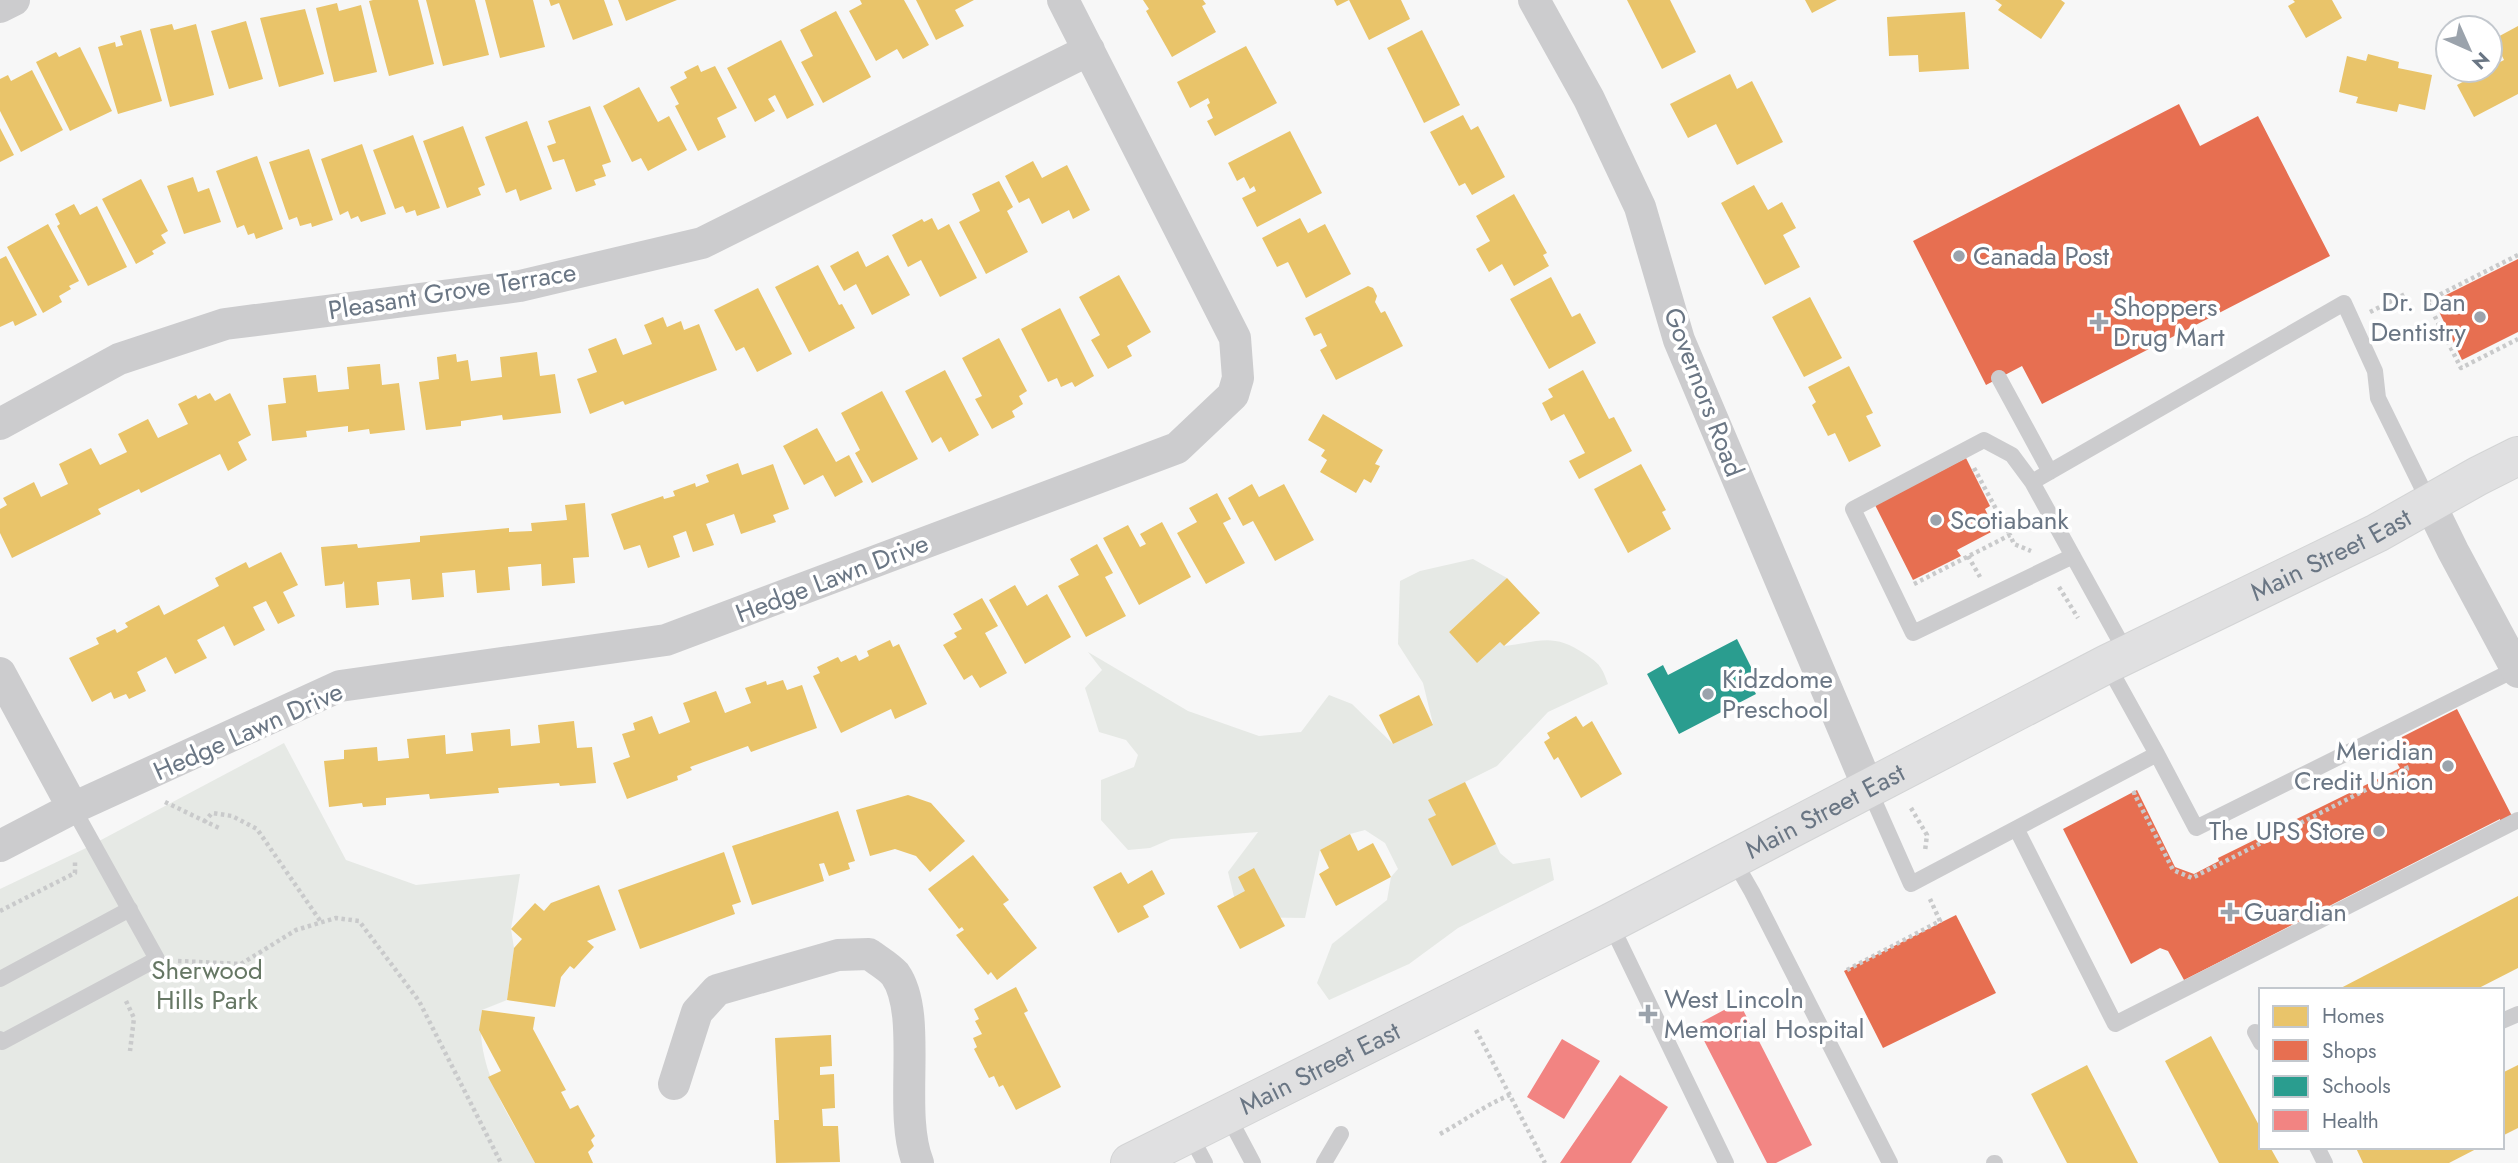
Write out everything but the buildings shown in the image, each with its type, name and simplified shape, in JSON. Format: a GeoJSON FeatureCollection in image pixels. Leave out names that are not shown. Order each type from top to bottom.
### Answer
{"type":"FeatureCollection","features":[{"type":"Feature","properties":{"kind":"main road","name":"Main Street East"},"geometry":{"type":"LineString","coordinates":[[1130,1163],[1197,1148],[1227,1114],[1610,923],[2117,659],[2377,533],[2518,456]]}},
{"type":"Feature","properties":{"kind":"street"},"geometry":{"type":"LineString","coordinates":[[0,7],[14,0]]}},
{"type":"Feature","properties":{"kind":"street","name":"Hedge Lawn Drive"},"geometry":{"type":"LineString","coordinates":[[0,846],[73,808],[340,686],[667,640],[1178,448],[1233,395],[1238,378],[1235,338],[1063,0]]}},
{"type":"Feature","properties":{"kind":"street","name":"Governors Road"},"geometry":{"type":"LineString","coordinates":[[1534,0],[1589,99],[1640,207],[1679,340],[1868,787]]}},
{"type":"Feature","properties":{"kind":"street","name":"Pleasant Grove Terrace"},"geometry":{"type":"LineString","coordinates":[[0,424],[119,359],[225,324],[520,286],[702,243],[1089,50]]}},
{"type":"Feature","properties":{"kind":"street"},"geometry":{"type":"LineString","coordinates":[[2430,504],[2517,671]]}},
{"type":"Feature","properties":{"kind":"street"},"geometry":{"type":"LineString","coordinates":[[0,673],[73,808]]}},
{"type":"Feature","properties":{"kind":"street"},"geometry":{"type":"LineString","coordinates":[[674,1084],[697,1012],[717,990],[838,955],[869,954],[894,974],[907,1003],[910,1128],[918,1163]]}},
{"type":"Feature","properties":{"kind":"lane"},"geometry":{"type":"LineString","coordinates":[[2032,482],[2344,303],[2375,371],[2378,398],[2430,504]]}},
{"type":"Feature","properties":{"kind":"lane"},"geometry":{"type":"LineString","coordinates":[[1999,378],[2050,472]]}},
{"type":"Feature","properties":{"kind":"lane"},"geometry":{"type":"LineString","coordinates":[[2073,556],[1913,632],[1853,509],[1984,440],[2012,455],[2032,482],[2073,556],[2157,754],[2196,828],[2517,671]]}},
{"type":"Feature","properties":{"kind":"lane"},"geometry":{"type":"LineString","coordinates":[[1868,787],[1911,884],[2157,754]]}},
{"type":"Feature","properties":{"kind":"lane"},"geometry":{"type":"LineString","coordinates":[[0,1039],[2,1042],[157,959],[73,808]]}},
{"type":"Feature","properties":{"kind":"lane"},"geometry":{"type":"LineString","coordinates":[[2017,830],[2115,1024],[2518,820]]}},
{"type":"Feature","properties":{"kind":"lane"},"geometry":{"type":"LineString","coordinates":[[1733,859],[1890,1163]]}},
{"type":"Feature","properties":{"kind":"lane"},"geometry":{"type":"LineString","coordinates":[[0,979],[130,909]]}},
{"type":"Feature","properties":{"kind":"lane"},"geometry":{"type":"LineString","coordinates":[[1610,923],[1726,1163]]}},
{"type":"Feature","properties":{"kind":"lane"},"geometry":{"type":"LineString","coordinates":[[1227,1114],[1253,1163]]}},
{"type":"Feature","properties":{"kind":"lane"},"geometry":{"type":"LineString","coordinates":[[1324,1163],[1341,1134]]}},
{"type":"Feature","properties":{"kind":"path"},"geometry":{"type":"LineString","coordinates":[[2518,255],[2427,302],[2461,368],[2518,339]]}},
{"type":"Feature","properties":{"kind":"path"},"geometry":{"type":"LineString","coordinates":[[2352,321],[2407,293]]}},
{"type":"Feature","properties":{"kind":"path"},"geometry":{"type":"LineString","coordinates":[[1968,457],[2014,544],[2031,551]]}},
{"type":"Feature","properties":{"kind":"path"},"geometry":{"type":"LineString","coordinates":[[1906,574],[1912,585],[2010,535]]}},
{"type":"Feature","properties":{"kind":"path"},"geometry":{"type":"LineString","coordinates":[[1968,556],[1975,568]]}},
{"type":"Feature","properties":{"kind":"path"},"geometry":{"type":"LineString","coordinates":[[2055,580],[2083,626]]}},
{"type":"Feature","properties":{"kind":"path"},"geometry":{"type":"LineString","coordinates":[[165,802],[219,828]]}},
{"type":"Feature","properties":{"kind":"path"},"geometry":{"type":"LineString","coordinates":[[1911,807],[1927,835],[1924,853]]}},
{"type":"Feature","properties":{"kind":"path"},"geometry":{"type":"LineString","coordinates":[[204,822],[212,813],[232,816],[257,829],[321,922]]}},
{"type":"Feature","properties":{"kind":"path"},"geometry":{"type":"LineString","coordinates":[[0,911],[75,873],[76,847]]}},
{"type":"Feature","properties":{"kind":"path"},"geometry":{"type":"LineString","coordinates":[[1847,970],[1940,921],[1930,899]]}},
{"type":"Feature","properties":{"kind":"path"},"geometry":{"type":"LineString","coordinates":[[157,959],[241,964],[296,930],[336,918],[359,921],[419,1001],[501,1163]]}},
{"type":"Feature","properties":{"kind":"path"},"geometry":{"type":"LineString","coordinates":[[116,982],[134,1018],[130,1051]]}},
{"type":"Feature","properties":{"kind":"path"},"geometry":{"type":"LineString","coordinates":[[1476,1030],[1545,1163]]}},
{"type":"Feature","properties":{"kind":"path"},"geometry":{"type":"LineString","coordinates":[[1440,1134],[1488,1104],[1510,1095]]}},
{"type":"Feature","properties":{"kind":"green space"},"geometry":{"type":"Polygon","coordinates":[[[1473,559],[1507,578],[1449,632],[1477,662],[1500,642],[1504,646],[1555,641],[1574,647],[1594,661],[1600,666],[1608,684],[1548,712],[1497,766],[1429,800],[1436,815],[1429,819],[1496,844],[1500,853],[1513,864],[1550,858],[1554,880],[1458,928],[1409,964],[1329,1000],[1317,983],[1332,944],[1387,900],[1391,877],[1398,869],[1385,843],[1365,830],[1350,834],[1320,850],[1305,918],[1239,917],[1228,872],[1258,832],[1171,839],[1150,848],[1128,850],[1101,820],[1101,780],[1134,767],[1138,755],[1126,740],[1099,732],[1085,688],[1102,670],[1088,652],[1188,711],[1259,736],[1301,732],[1329,695],[1352,704],[1393,744],[1433,724],[1423,683],[1398,644],[1400,581],[1420,571],[1473,559]]]}},
{"type":"Feature","properties":{"kind":"green space","name":"Sherwood Hills Park"},"geometry":{"type":"Polygon","coordinates":[[[284,743],[346,860],[416,885],[520,874],[511,929],[514,948],[507,1000],[482,1010],[481,1031],[488,1071],[505,1109],[535,1163],[0,1163],[0,889],[84,849],[284,743]]]}},
{"type":"Feature","properties":{"kind":"place","name":"Canada Post"},"geometry":{"type":"Point","coordinates":[1959,256]}},
{"type":"Feature","properties":{"kind":"place","name":"Dr. Dan Dentistry"},"geometry":{"type":"Point","coordinates":[2480,317]}},
{"type":"Feature","properties":{"kind":"place","name":"Shoppers Drug Mart"},"geometry":{"type":"Point","coordinates":[2099,322]}},
{"type":"Feature","properties":{"kind":"place","name":"Scotiabank"},"geometry":{"type":"Point","coordinates":[1936,520]}},
{"type":"Feature","properties":{"kind":"place","name":"Kidzdome Preschool"},"geometry":{"type":"Point","coordinates":[1708,694]}},
{"type":"Feature","properties":{"kind":"place","name":"Meridian Credit Union"},"geometry":{"type":"Point","coordinates":[2448,766]}},
{"type":"Feature","properties":{"kind":"place","name":"The UPS Store"},"geometry":{"type":"Point","coordinates":[2379,831]}},
{"type":"Feature","properties":{"kind":"place","name":"Guardian"},"geometry":{"type":"Point","coordinates":[2230,912]}},
{"type":"Feature","properties":{"kind":"place","name":"West Lincoln Memorial Hospital"},"geometry":{"type":"Point","coordinates":[1648,1014]}}]}
